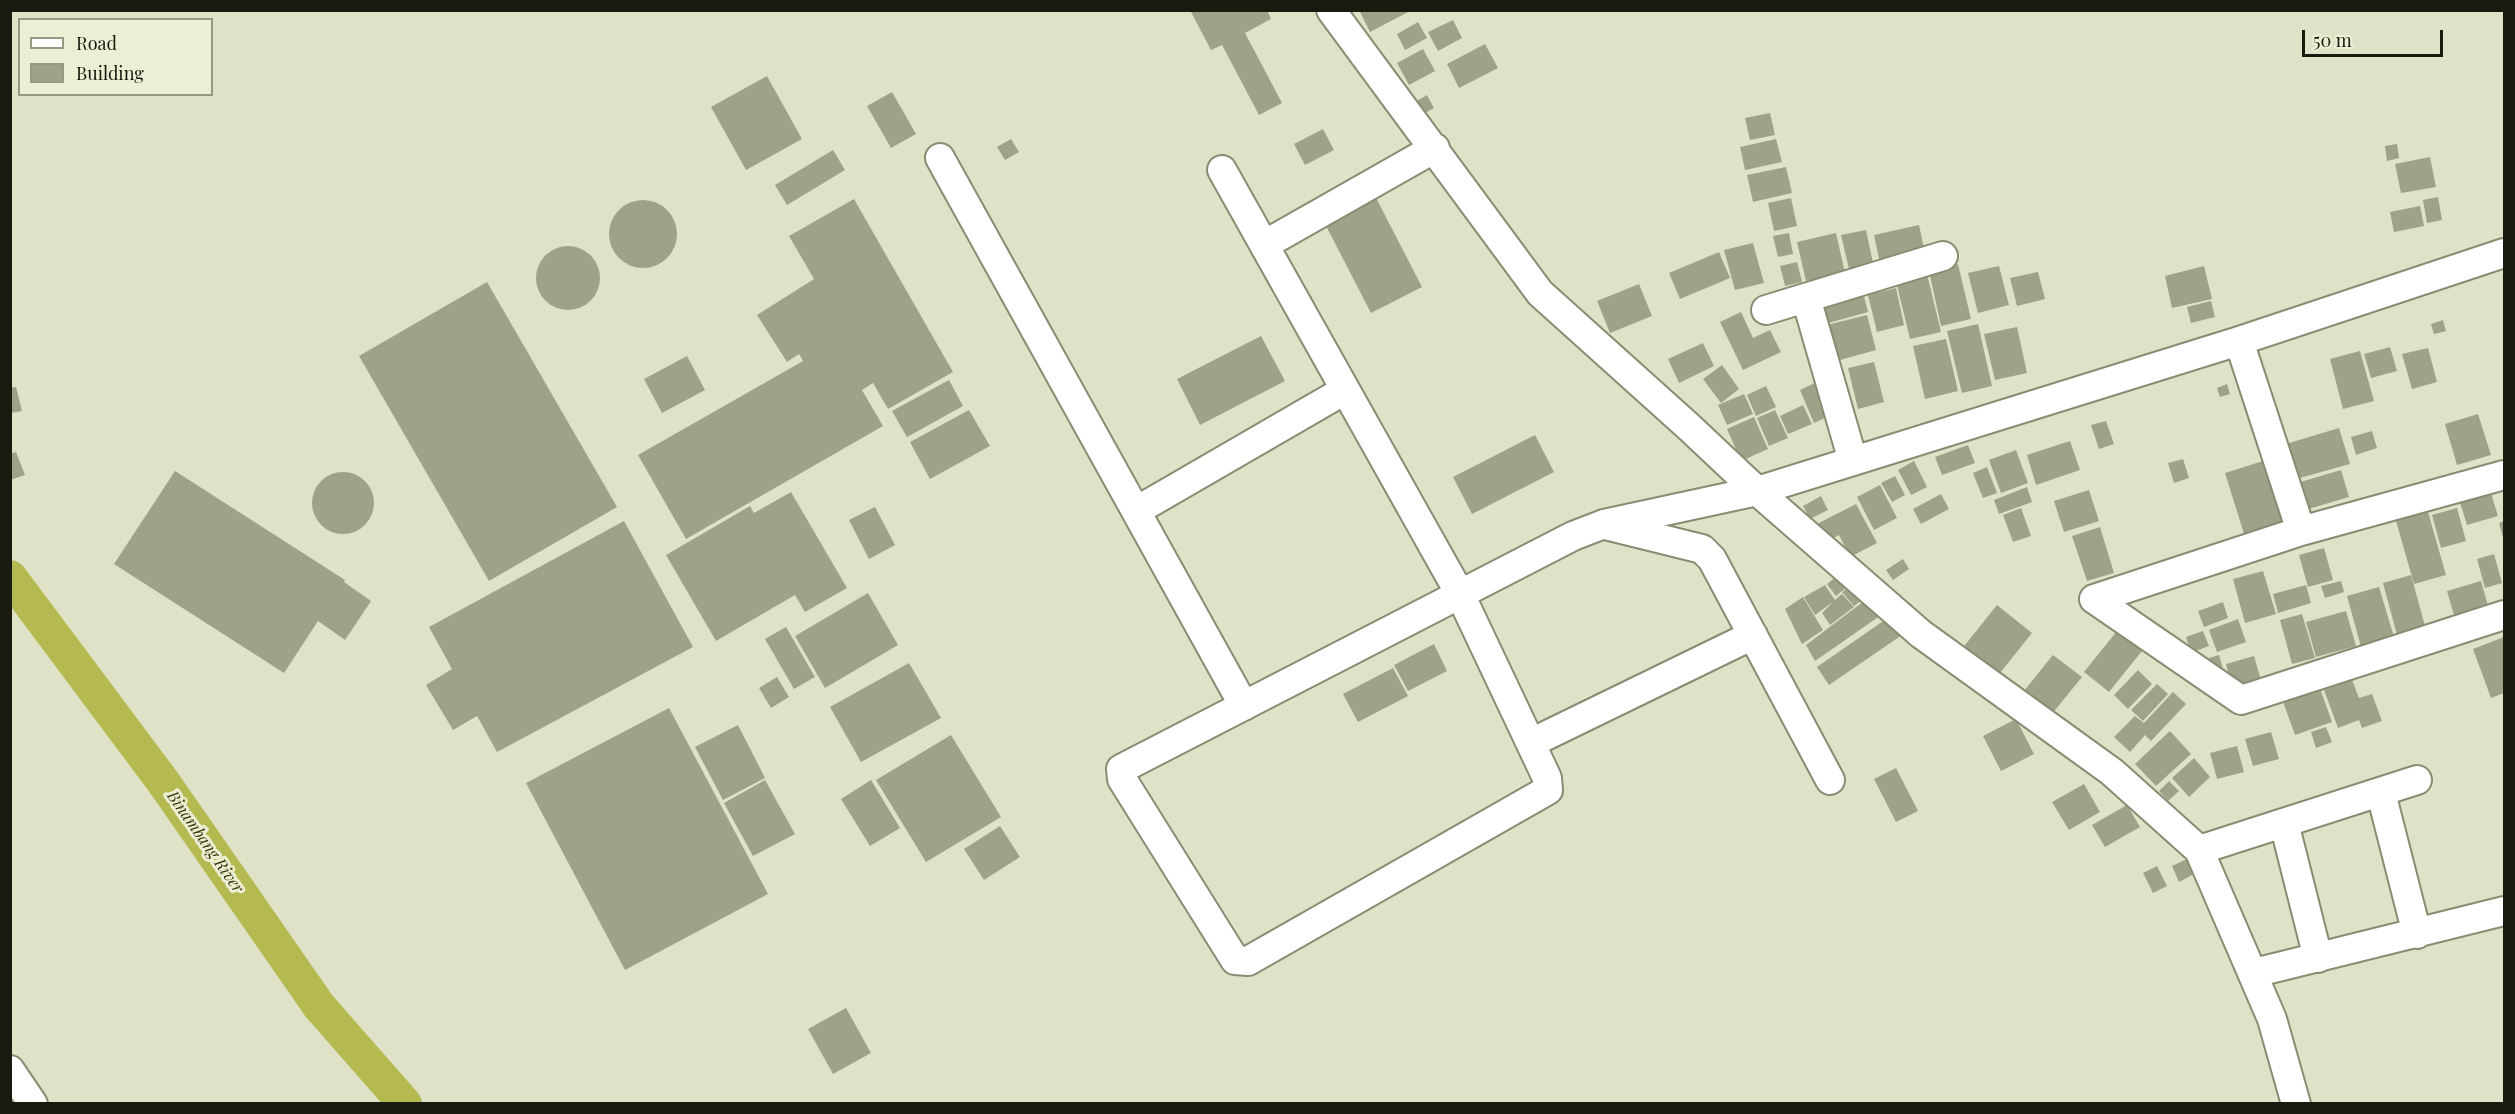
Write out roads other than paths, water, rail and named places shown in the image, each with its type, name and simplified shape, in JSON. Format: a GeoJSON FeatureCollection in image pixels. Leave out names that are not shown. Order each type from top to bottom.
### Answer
{"type":"FeatureCollection","features":[{"type":"Feature","properties":{"kind":"street"},"geometry":{"type":"LineString","coordinates":[[1331,10],[1540,293],[1681,419],[1756,491],[1921,634],[2112,772],[2199,849],[2272,1019],[2296,1104]]}},
{"type":"Feature","properties":{"kind":"street"},"geometry":{"type":"LineString","coordinates":[[1264,245],[1435,148]]}},
{"type":"Feature","properties":{"kind":"street"},"geometry":{"type":"LineString","coordinates":[[940,158],[1244,706]]}},
{"type":"Feature","properties":{"kind":"street"},"geometry":{"type":"LineString","coordinates":[[1222,170],[1460,594],[1547,778],[1548,790],[1248,962],[1235,960],[1122,779],[1121,769],[1244,706],[1460,594],[1573,536],[1604,524],[1756,491],[2239,341],[2505,253]]}},
{"type":"Feature","properties":{"kind":"street"},"geometry":{"type":"LineString","coordinates":[[1766,310],[1943,256]]}},
{"type":"Feature","properties":{"kind":"street"},"geometry":{"type":"LineString","coordinates":[[1806,298],[1853,461]]}},
{"type":"Feature","properties":{"kind":"street"},"geometry":{"type":"LineString","coordinates":[[2239,341],[2301,531]]}},
{"type":"Feature","properties":{"kind":"street"},"geometry":{"type":"LineString","coordinates":[[1136,511],[1345,390]]}},
{"type":"Feature","properties":{"kind":"street"},"geometry":{"type":"LineString","coordinates":[[2502,479],[2301,531],[2094,599],[2241,700],[2505,615]]}},
{"type":"Feature","properties":{"kind":"street"},"geometry":{"type":"LineString","coordinates":[[1604,524],[1702,549],[1712,559],[1830,780]]}},
{"type":"Feature","properties":{"kind":"street"},"geometry":{"type":"LineString","coordinates":[[1531,743],[1753,635]]}},
{"type":"Feature","properties":{"kind":"street"},"geometry":{"type":"LineString","coordinates":[[2199,849],[2417,780]]}},
{"type":"Feature","properties":{"kind":"street"},"geometry":{"type":"LineString","coordinates":[[2381,793],[2417,934]]}},
{"type":"Feature","properties":{"kind":"street"},"geometry":{"type":"LineString","coordinates":[[2284,823],[2318,958]]}},
{"type":"Feature","properties":{"kind":"street"},"geometry":{"type":"LineString","coordinates":[[2254,973],[2505,911]]}},
{"type":"Feature","properties":{"kind":"street"},"geometry":{"type":"LineString","coordinates":[[10,1070],[33,1104]]}},
{"type":"Feature","properties":{"kind":"waterway","name":"Binambang River"},"geometry":{"type":"LineString","coordinates":[[10,577],[164,783],[319,1006],[405,1104]]}}]}
